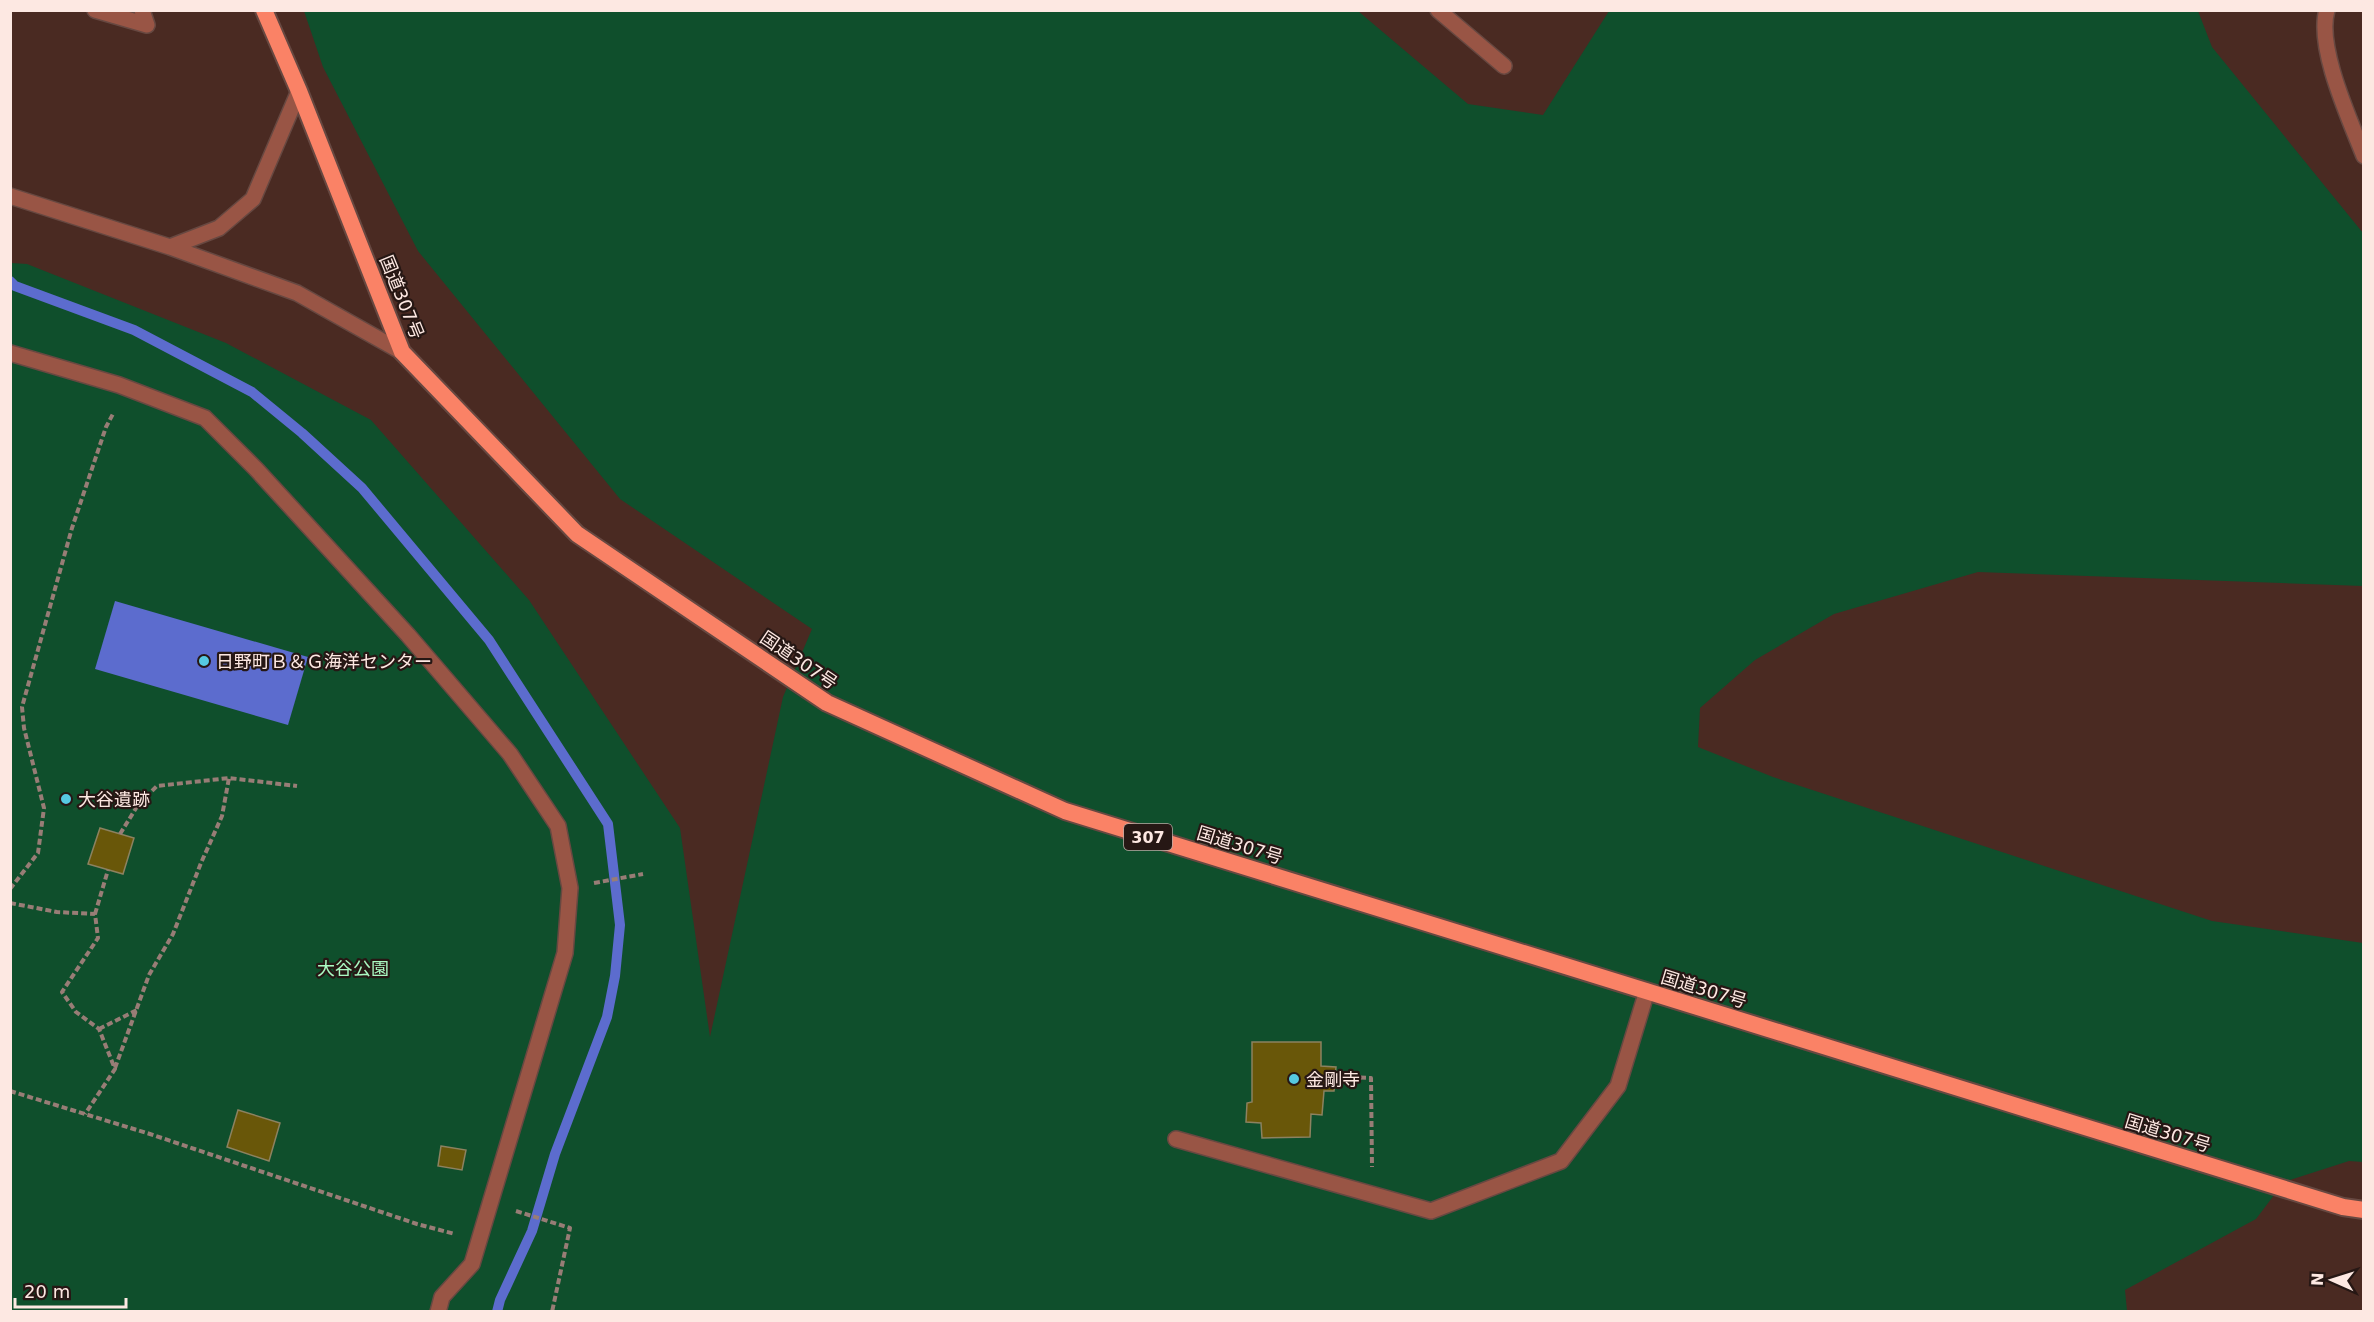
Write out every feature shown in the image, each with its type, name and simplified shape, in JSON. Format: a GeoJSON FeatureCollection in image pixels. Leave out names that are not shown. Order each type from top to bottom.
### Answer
{"type":"FeatureCollection","features":[{"type":"Feature","properties":{"kind":"highway","name":"国道307号"},"geometry":{"type":"LineString","coordinates":[[264,10],[402,352],[577,534],[826,703],[1065,811],[2321,1200],[2364,1210]]}},
{"type":"Feature","properties":{"kind":"street"},"geometry":{"type":"LineString","coordinates":[[95,10],[147,25],[142,10]]}},
{"type":"Feature","properties":{"kind":"street"},"geometry":{"type":"LineString","coordinates":[[1438,10],[1504,66]]}},
{"type":"Feature","properties":{"kind":"street"},"geometry":{"type":"LineString","coordinates":[[2327,10],[2324,21],[2332,68],[2364,156]]}},
{"type":"Feature","properties":{"kind":"street"},"geometry":{"type":"LineString","coordinates":[[170,247],[219,228],[253,199],[299,92]]}},
{"type":"Feature","properties":{"kind":"street"},"geometry":{"type":"LineString","coordinates":[[10,196],[170,247],[297,293],[402,352]]}},
{"type":"Feature","properties":{"kind":"street"},"geometry":{"type":"LineString","coordinates":[[10,353],[127,388],[205,418],[256,469],[408,635],[510,754],[558,826],[570,888],[565,953],[472,1264],[442,1298],[438,1311]]}},
{"type":"Feature","properties":{"kind":"street"},"geometry":{"type":"LineString","coordinates":[[1176,1139],[1431,1211],[1561,1161],[1618,1086],[1647,991]]}},
{"type":"Feature","properties":{"kind":"path"},"geometry":{"type":"LineString","coordinates":[[10,890],[38,853],[44,808],[24,728],[22,707],[72,528],[106,428],[127,388]]}},
{"type":"Feature","properties":{"kind":"path"},"geometry":{"type":"LineString","coordinates":[[85,1114],[115,1069],[149,975],[172,934],[222,816],[229,778]]}},
{"type":"Feature","properties":{"kind":"path"},"geometry":{"type":"LineString","coordinates":[[120,834],[138,805],[157,786],[229,778],[297,786]]}},
{"type":"Feature","properties":{"kind":"path"},"geometry":{"type":"LineString","coordinates":[[108,870],[95,914],[98,938],[62,992],[76,1012],[99,1029],[115,1069]]}},
{"type":"Feature","properties":{"kind":"path"},"geometry":{"type":"LineString","coordinates":[[570,888],[643,874]]}},
{"type":"Feature","properties":{"kind":"path"},"geometry":{"type":"LineString","coordinates":[[10,903],[57,912],[95,914]]}},
{"type":"Feature","properties":{"kind":"path"},"geometry":{"type":"LineString","coordinates":[[99,1029],[137,1010]]}},
{"type":"Feature","properties":{"kind":"path"},"geometry":{"type":"LineString","coordinates":[[1342,1077],[1371,1078],[1372,1195]]}},
{"type":"Feature","properties":{"kind":"path"},"geometry":{"type":"LineString","coordinates":[[10,1091],[150,1134],[417,1224],[479,1240]]}},
{"type":"Feature","properties":{"kind":"path"},"geometry":{"type":"LineString","coordinates":[[489,1203],[570,1228],[552,1311]]}},
{"type":"Feature","properties":{"kind":"green space","name":"大谷公園"},"geometry":{"type":"Polygon","coordinates":[[[304,11],[1358,11],[1468,104],[1543,115],[1609,11],[2198,11],[2212,47],[2363,233],[2363,586],[1978,572],[1834,614],[1755,660],[1700,708],[1698,747],[1773,777],[2212,921],[2363,943],[2363,1162],[2349,1161],[2284,1182],[2256,1219],[2125,1290],[2127,1311],[11,1312],[11,263],[27,264],[226,343],[371,420],[529,600],[680,828],[710,1037],[783,697],[812,629],[620,499],[418,251],[323,67],[304,11]]]}},
{"type":"Feature","properties":{"kind":"water"},"geometry":{"type":"Polygon","coordinates":[[[115,601],[308,657],[288,725],[95,669],[115,601]]]}},
{"type":"Feature","properties":{"kind":"building"},"geometry":{"type":"Polygon","coordinates":[[[100,828],[134,838],[123,874],[88,864],[100,828]]]}},
{"type":"Feature","properties":{"kind":"building","name":"金剛寺"},"geometry":{"type":"Polygon","coordinates":[[[1252,1042],[1321,1042],[1321,1066],[1336,1067],[1334,1091],[1324,1091],[1322,1115],[1311,1114],[1310,1137],[1262,1138],[1261,1123],[1246,1122],[1247,1103],[1252,1102],[1252,1042]]]}},
{"type":"Feature","properties":{"kind":"building"},"geometry":{"type":"Polygon","coordinates":[[[238,1110],[280,1123],[269,1161],[227,1147],[238,1110]]]}},
{"type":"Feature","properties":{"kind":"building"},"geometry":{"type":"Polygon","coordinates":[[[441,1146],[466,1150],[462,1170],[438,1166],[441,1146]]]}},
{"type":"Feature","properties":{"kind":"waterway"},"geometry":{"type":"LineString","coordinates":[[10,281],[15,286],[134,330],[252,392],[302,433],[362,488],[489,640],[608,824],[620,925],[615,976],[607,1017],[555,1154],[532,1231],[500,1300],[497,1312]]}},
{"type":"Feature","properties":{"kind":"place","name":"日野町Ｂ＆Ｇ海洋センター"},"geometry":{"type":"Point","coordinates":[204,661]}},
{"type":"Feature","properties":{"kind":"place","name":"大谷遺跡"},"geometry":{"type":"Point","coordinates":[66,799]}},
{"type":"Feature","properties":{"kind":"place","name":"金剛寺"},"geometry":{"type":"Point","coordinates":[1294,1079]}}]}
